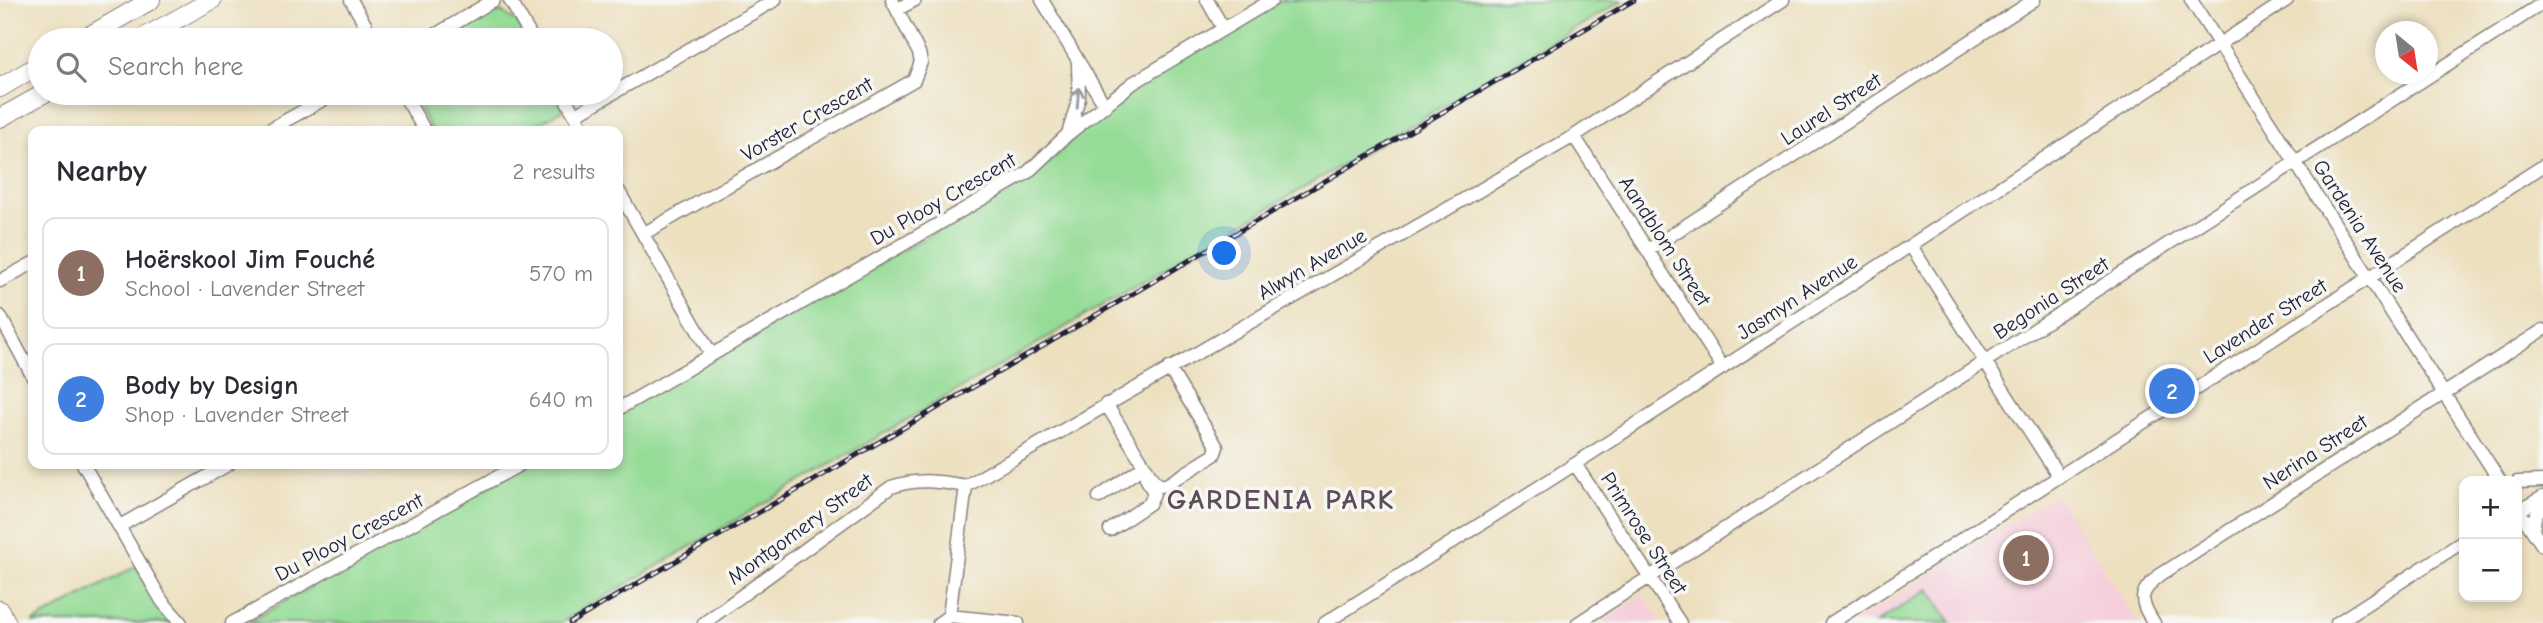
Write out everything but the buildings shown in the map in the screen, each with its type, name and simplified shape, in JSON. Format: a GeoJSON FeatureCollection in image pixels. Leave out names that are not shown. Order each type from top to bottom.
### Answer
{"type":"FeatureCollection","features":[{"type":"Feature","properties":{"kind":"street"},"geometry":{"type":"LineString","coordinates":[[103,28],[151,0]]}},
{"type":"Feature","properties":{"kind":"street"},"geometry":{"type":"LineString","coordinates":[[351,0],[367,28]]}},
{"type":"Feature","properties":{"kind":"street"},"geometry":{"type":"LineString","coordinates":[[446,28],[494,0]]}},
{"type":"Feature","properties":{"kind":"street"},"geometry":{"type":"LineString","coordinates":[[510,0],[526,28]]}},
{"type":"Feature","properties":{"kind":"street"},"geometry":{"type":"LineString","coordinates":[[623,87],[775,0]]}},
{"type":"Feature","properties":{"kind":"street"},"geometry":{"type":"LineString","coordinates":[[895,5],[915,0]]}},
{"type":"Feature","properties":{"kind":"street"},"geometry":{"type":"LineString","coordinates":[[1042,0],[1105,106]]}},
{"type":"Feature","properties":{"kind":"street"},"geometry":{"type":"LineString","coordinates":[[1207,0],[1223,28]]}},
{"type":"Feature","properties":{"kind":"street","name":"Du Plooy Crescent"},"geometry":{"type":"LineString","coordinates":[[623,406],[1027,173],[1068,134],[1133,83],[1272,0]]}},
{"type":"Feature","properties":{"kind":"street","name":"Alwyn Avenue"},"geometry":{"type":"LineString","coordinates":[[966,486],[1574,136],[1783,0]]}},
{"type":"Feature","properties":{"kind":"street","name":"Laurel Street"},"geometry":{"type":"LineString","coordinates":[[1648,250],[2034,0]]}},
{"type":"Feature","properties":{"kind":"street","name":"Gardenia Avenue"},"geometry":{"type":"LineString","coordinates":[[2191,0],[2497,476]]}},
{"type":"Feature","properties":{"kind":"street","name":"Jasmyn Avenue"},"geometry":{"type":"LineString","coordinates":[[1325,623],[1575,464],[2287,0]]}},
{"type":"Feature","properties":{"kind":"street"},"geometry":{"type":"LineString","coordinates":[[160,28],[206,1]]}},
{"type":"Feature","properties":{"kind":"street","name":"Begonia Street"},"geometry":{"type":"LineString","coordinates":[[1578,623],[1987,363],[2543,3]]}},
{"type":"Feature","properties":{"kind":"street","name":"Vorster Crescent"},"geometry":{"type":"LineString","coordinates":[[643,234],[914,79],[921,62],[919,53],[895,5]]}},
{"type":"Feature","properties":{"kind":"street"},"geometry":{"type":"LineString","coordinates":[[1068,134],[1074,122],[1079,98],[1078,59]]}},
{"type":"Feature","properties":{"kind":"street"},"geometry":{"type":"LineString","coordinates":[[0,88],[28,71]]}},
{"type":"Feature","properties":{"kind":"street"},"geometry":{"type":"LineString","coordinates":[[0,118],[28,102]]}},
{"type":"Feature","properties":{"kind":"street"},"geometry":{"type":"LineString","coordinates":[[276,126],[314,105]]}},
{"type":"Feature","properties":{"kind":"street"},"geometry":{"type":"LineString","coordinates":[[410,105],[422,126]]}},
{"type":"Feature","properties":{"kind":"street"},"geometry":{"type":"LineString","coordinates":[[569,105],[581,126]]}},
{"type":"Feature","properties":{"kind":"street"},"geometry":{"type":"LineString","coordinates":[[575,115],[592,105]]}},
{"type":"Feature","properties":{"kind":"street","name":"Aandblom Street"},"geometry":{"type":"LineString","coordinates":[[1574,136],[1723,368]]}},
{"type":"Feature","properties":{"kind":"street","name":"Lavender Street"},"geometry":{"type":"LineString","coordinates":[[1831,623],[2543,166]]}},
{"type":"Feature","properties":{"kind":"street"},"geometry":{"type":"LineString","coordinates":[[623,199],[711,354]]}},
{"type":"Feature","properties":{"kind":"street"},"geometry":{"type":"LineString","coordinates":[[1911,246],[2058,475]]}},
{"type":"Feature","properties":{"kind":"street"},"geometry":{"type":"LineString","coordinates":[[0,281],[28,266]]}},
{"type":"Feature","properties":{"kind":"street"},"geometry":{"type":"LineString","coordinates":[[0,316],[28,368]]}},
{"type":"Feature","properties":{"kind":"street","name":"Nerina Street"},"geometry":{"type":"LineString","coordinates":[[2154,623],[2143,607],[2143,594],[2146,586],[2160,575],[2542,332]]}},
{"type":"Feature","properties":{"kind":"street"},"geometry":{"type":"LineString","coordinates":[[1104,405],[1154,481],[1161,486],[1168,484],[1217,451],[1169,368]]}},
{"type":"Feature","properties":{"kind":"street"},"geometry":{"type":"LineString","coordinates":[[1104,405],[1154,498],[1133,517],[1110,530]]}},
{"type":"Feature","properties":{"kind":"street","name":"Primrose Street"},"geometry":{"type":"LineString","coordinates":[[1575,464],[1680,623]]}},
{"type":"Feature","properties":{"kind":"street"},"geometry":{"type":"LineString","coordinates":[[86,469],[162,601],[181,623]]}},
{"type":"Feature","properties":{"kind":"street"},"geometry":{"type":"LineString","coordinates":[[120,526],[220,469]]}},
{"type":"Feature","properties":{"kind":"street","name":"Du Plooy Crescent"},"geometry":{"type":"LineString","coordinates":[[232,623],[512,469]]}},
{"type":"Feature","properties":{"kind":"street"},"geometry":{"type":"LineString","coordinates":[[1099,497],[1140,469]]}},
{"type":"Feature","properties":{"kind":"street","name":"Montgomery Street"},"geometry":{"type":"LineString","coordinates":[[704,623],[891,487],[911,480],[932,480],[966,486]]}},
{"type":"Feature","properties":{"kind":"street","name":"Gardenia Avenue"},"geometry":{"type":"LineString","coordinates":[[2522,481],[2543,481]]}},
{"type":"Feature","properties":{"kind":"street"},"geometry":{"type":"LineString","coordinates":[[966,486],[944,620],[1018,623]]}},
{"type":"Feature","properties":{"kind":"street"},"geometry":{"type":"LineString","coordinates":[[2522,504],[2543,488]]}},
{"type":"Feature","properties":{"kind":"street"},"geometry":{"type":"LineString","coordinates":[[2522,507],[2543,499]]}},
{"type":"Feature","properties":{"kind":"street"},"geometry":{"type":"LineString","coordinates":[[2533,531],[2535,517],[2543,499]]}},
{"type":"Feature","properties":{"kind":"street"},"geometry":{"type":"LineString","coordinates":[[2522,515],[2543,546]]}},
{"type":"Feature","properties":{"kind":"street"},"geometry":{"type":"LineString","coordinates":[[2337,623],[2459,544]]}},
{"type":"Feature","properties":{"kind":"street"},"geometry":{"type":"LineString","coordinates":[[0,610],[7,623]]}},
{"type":"Feature","properties":{"kind":"shaded area"},"geometry":{"type":"Polygon","coordinates":[[[2056,494],[2138,623],[1853,623],[2056,494]]]}},
{"type":"Feature","properties":{"kind":"shaded area"},"geometry":{"type":"Polygon","coordinates":[[[1643,595],[1662,623],[1600,623],[1643,595]]]}},
{"type":"Feature","properties":{"kind":"green space"},"geometry":{"type":"Polygon","coordinates":[[[1283,0],[1624,0],[560,623],[247,623],[518,469],[623,469],[623,409],[1033,176],[1104,108],[1130,88],[1283,0]]]}},
{"type":"Feature","properties":{"kind":"green space"},"geometry":{"type":"Polygon","coordinates":[[[502,12],[517,22],[520,28],[462,28],[487,14],[502,12]]]}},
{"type":"Feature","properties":{"kind":"green space"},"geometry":{"type":"Polygon","coordinates":[[[418,105],[562,105],[565,109],[534,126],[429,126],[418,105]]]}},
{"type":"Feature","properties":{"kind":"green space"},"geometry":{"type":"Polygon","coordinates":[[[136,566],[170,623],[32,623],[136,566]]]}},
{"type":"Feature","properties":{"kind":"green space"},"geometry":{"type":"Polygon","coordinates":[[[1929,589],[1951,623],[1876,623],[1929,589]]]}},
{"type":"Feature","properties":{"kind":"railway"},"geometry":{"type":"LineString","coordinates":[[570,623],[1634,0]]}},
{"type":"Feature","properties":{"kind":"place","name":"Body by Design"},"geometry":{"type":"Point","coordinates":[2172,391]}},
{"type":"Feature","properties":{"kind":"place","name":"Hoërskool Jim Fouché"},"geometry":{"type":"Point","coordinates":[2026,558]}},
{"type":"Feature","properties":{"kind":"district","name":"GARDENIA PARK"},"geometry":{"type":"Point","coordinates":[1281,500]}}]}
